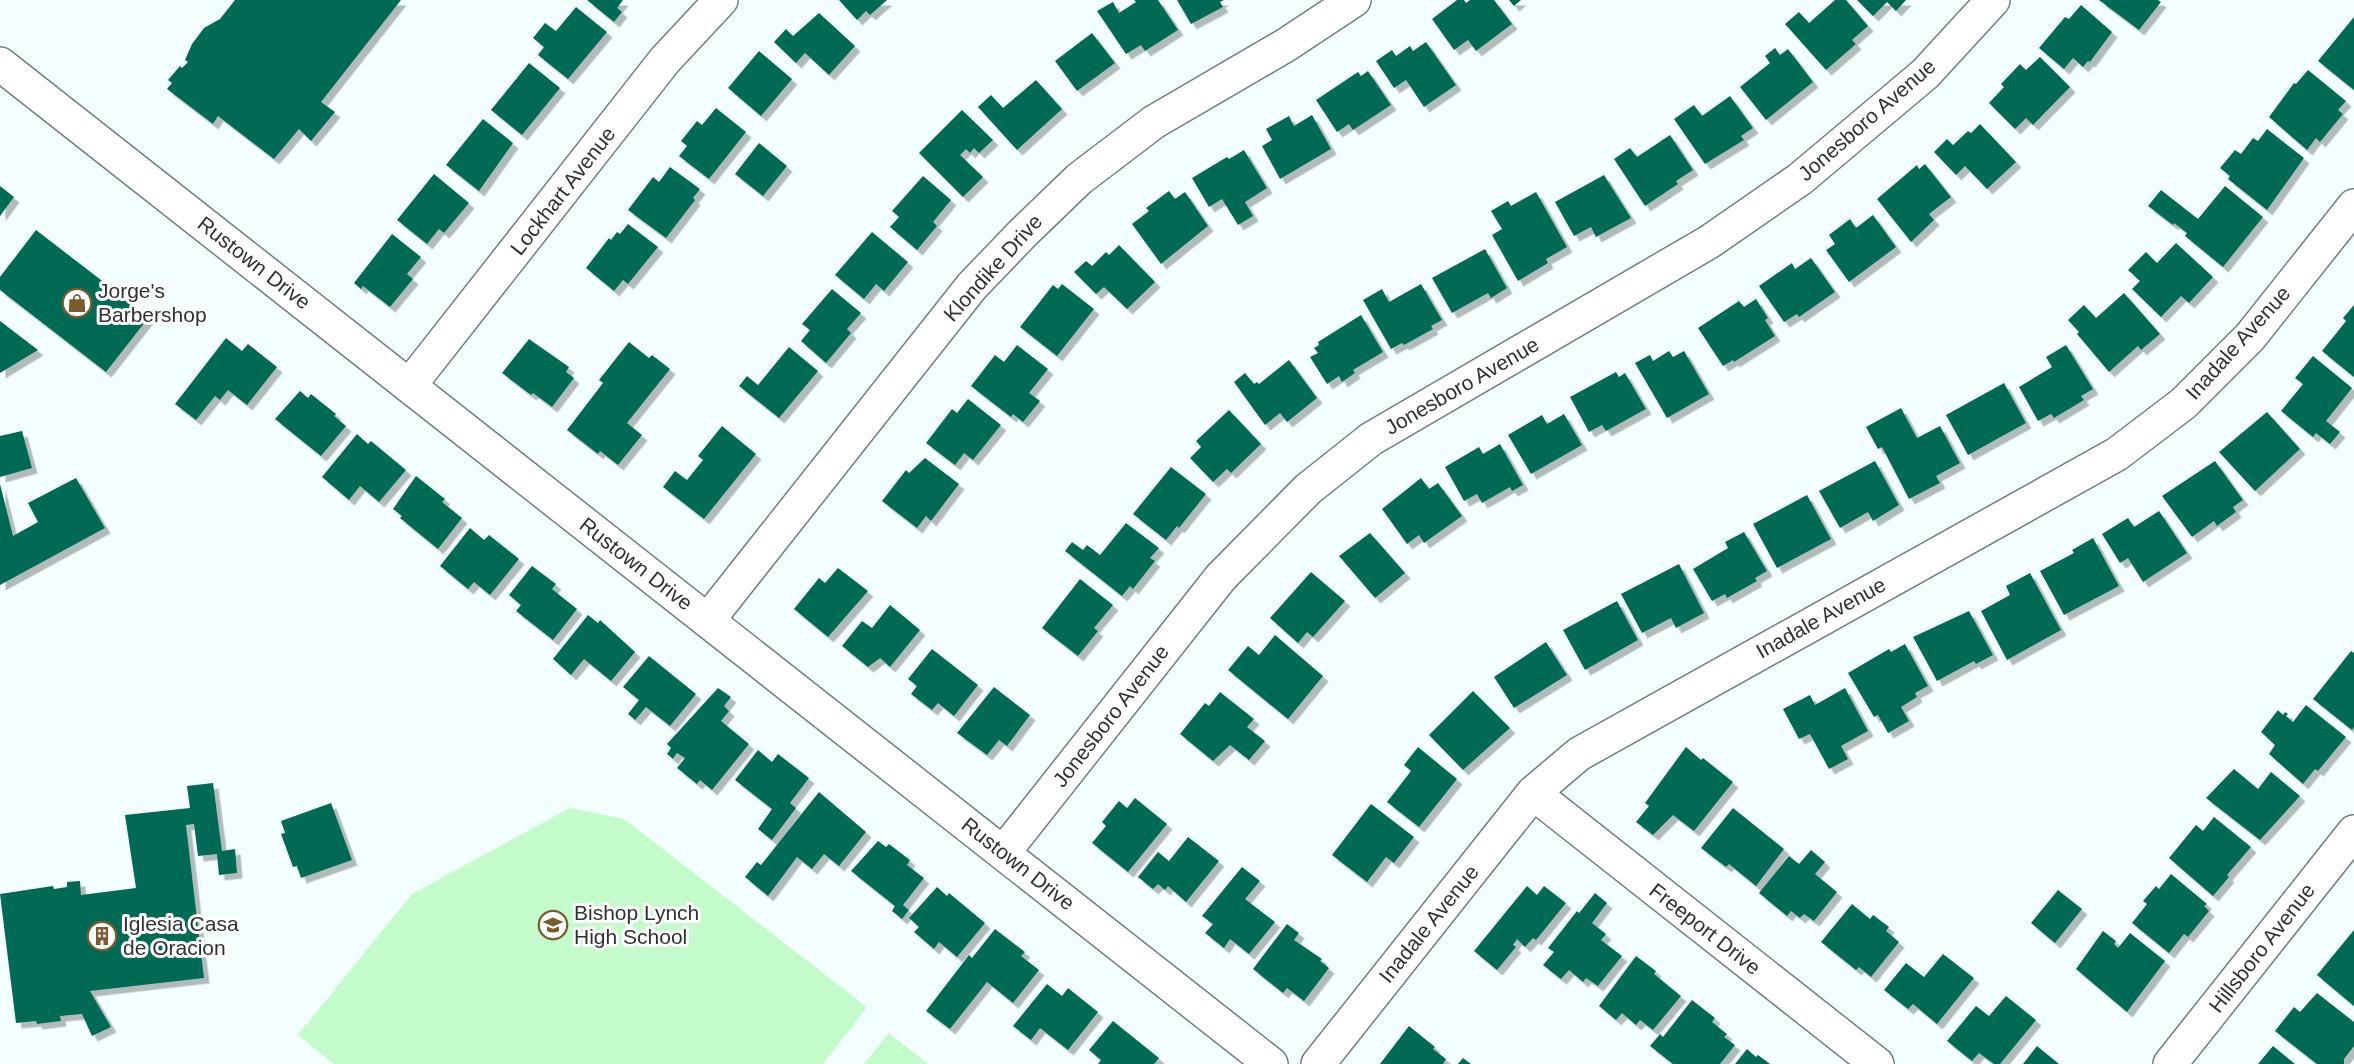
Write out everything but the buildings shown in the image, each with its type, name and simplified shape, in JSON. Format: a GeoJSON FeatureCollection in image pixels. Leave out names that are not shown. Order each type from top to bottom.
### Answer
{"type":"FeatureCollection","features":[{"type":"Feature","properties":{"kind":"street","name":"Lockhart Avenue"},"geometry":{"type":"LineString","coordinates":[[409,386],[665,60],[721,0]]}},
{"type":"Feature","properties":{"kind":"street","name":"Klondike Drive"},"geometry":{"type":"LineString","coordinates":[[708,620],[972,286],[1079,179],[1154,122],[1286,45],[1354,0]]}},
{"type":"Feature","properties":{"kind":"street","name":"Jonesboro Avenue"},"geometry":{"type":"LineString","coordinates":[[1004,853],[1221,577],[1308,489],[1371,439],[1709,242],[1800,179],[1925,74],[1993,0]]}},
{"type":"Feature","properties":{"kind":"street","name":"Rustown Drive"},"geometry":{"type":"LineString","coordinates":[[0,64],[1271,1064]]}},
{"type":"Feature","properties":{"kind":"street","name":"Inadale Avenue"},"geometry":{"type":"LineString","coordinates":[[1318,1064],[1533,793],[1579,754],[2117,454],[2184,403],[2250,337],[2354,206]]}},
{"type":"Feature","properties":{"kind":"street","name":"Freeport Drive"},"geometry":{"type":"LineString","coordinates":[[1533,793],[1877,1064]]}},
{"type":"Feature","properties":{"kind":"street","name":"Hillsboro Avenue"},"geometry":{"type":"LineString","coordinates":[[2170,1064],[2354,832]]}},
{"type":"Feature","properties":{"kind":"green space","name":"Bishop Lynch High School"},"geometry":{"type":"Polygon","coordinates":[[[570,808],[624,819],[867,1007],[823,1064],[334,1064],[298,1035],[412,894],[570,808]]]}},
{"type":"Feature","properties":{"kind":"green space"},"geometry":{"type":"Polygon","coordinates":[[[889,1033],[928,1064],[864,1064],[889,1033]]]}},
{"type":"Feature","properties":{"kind":"place","name":"Jorge's Barbershop"},"geometry":{"type":"Point","coordinates":[77,303]}},
{"type":"Feature","properties":{"kind":"place","name":"Bishop Lynch High School"},"geometry":{"type":"Point","coordinates":[553,925]}},
{"type":"Feature","properties":{"kind":"place","name":"Iglesia Casa de Oracion"},"geometry":{"type":"Point","coordinates":[102,936]}}]}
